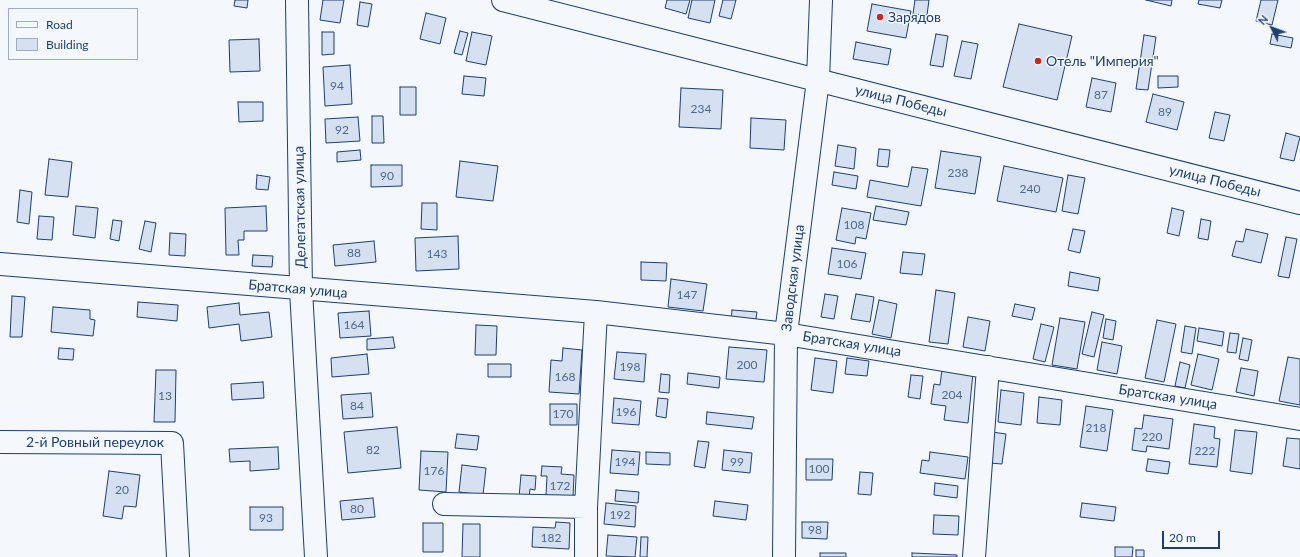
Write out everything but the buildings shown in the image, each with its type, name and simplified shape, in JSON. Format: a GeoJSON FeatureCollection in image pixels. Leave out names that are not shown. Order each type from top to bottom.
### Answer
{"type":"FeatureCollection","features":[{"type":"Feature","properties":{"kind":"street","name":"Делегатская улица"},"geometry":{"type":"LineString","coordinates":[[297,0],[301,290],[316,557]]}},
{"type":"Feature","properties":{"kind":"street","name":"улица Победы"},"geometry":{"type":"LineString","coordinates":[[503,0],[1300,203]]}},
{"type":"Feature","properties":{"kind":"street","name":"Заводская улица"},"geometry":{"type":"LineString","coordinates":[[784,557],[786,334],[818,80],[821,0]]}},
{"type":"Feature","properties":{"kind":"street","name":"Братская улица"},"geometry":{"type":"LineString","coordinates":[[0,264],[301,290],[596,312],[786,334],[1300,419]]}},
{"type":"Feature","properties":{"kind":"street"},"geometry":{"type":"LineString","coordinates":[[586,557],[586,507],[596,312]]}},
{"type":"Feature","properties":{"kind":"street"},"geometry":{"type":"LineString","coordinates":[[974,557],[988,367]]}},
{"type":"Feature","properties":{"kind":"street","name":"2-й Ровный переулок"},"geometry":{"type":"LineString","coordinates":[[0,442],[172,443],[178,557]]}},
{"type":"Feature","properties":{"kind":"street"},"geometry":{"type":"LineString","coordinates":[[444,504],[586,507]]}},
{"type":"Feature","properties":{"kind":"place","name":"Зарядов"},"geometry":{"type":"Point","coordinates":[880,17]}},
{"type":"Feature","properties":{"kind":"place","name":"Отель \"Империя\""},"geometry":{"type":"Point","coordinates":[1038,61]}}]}
